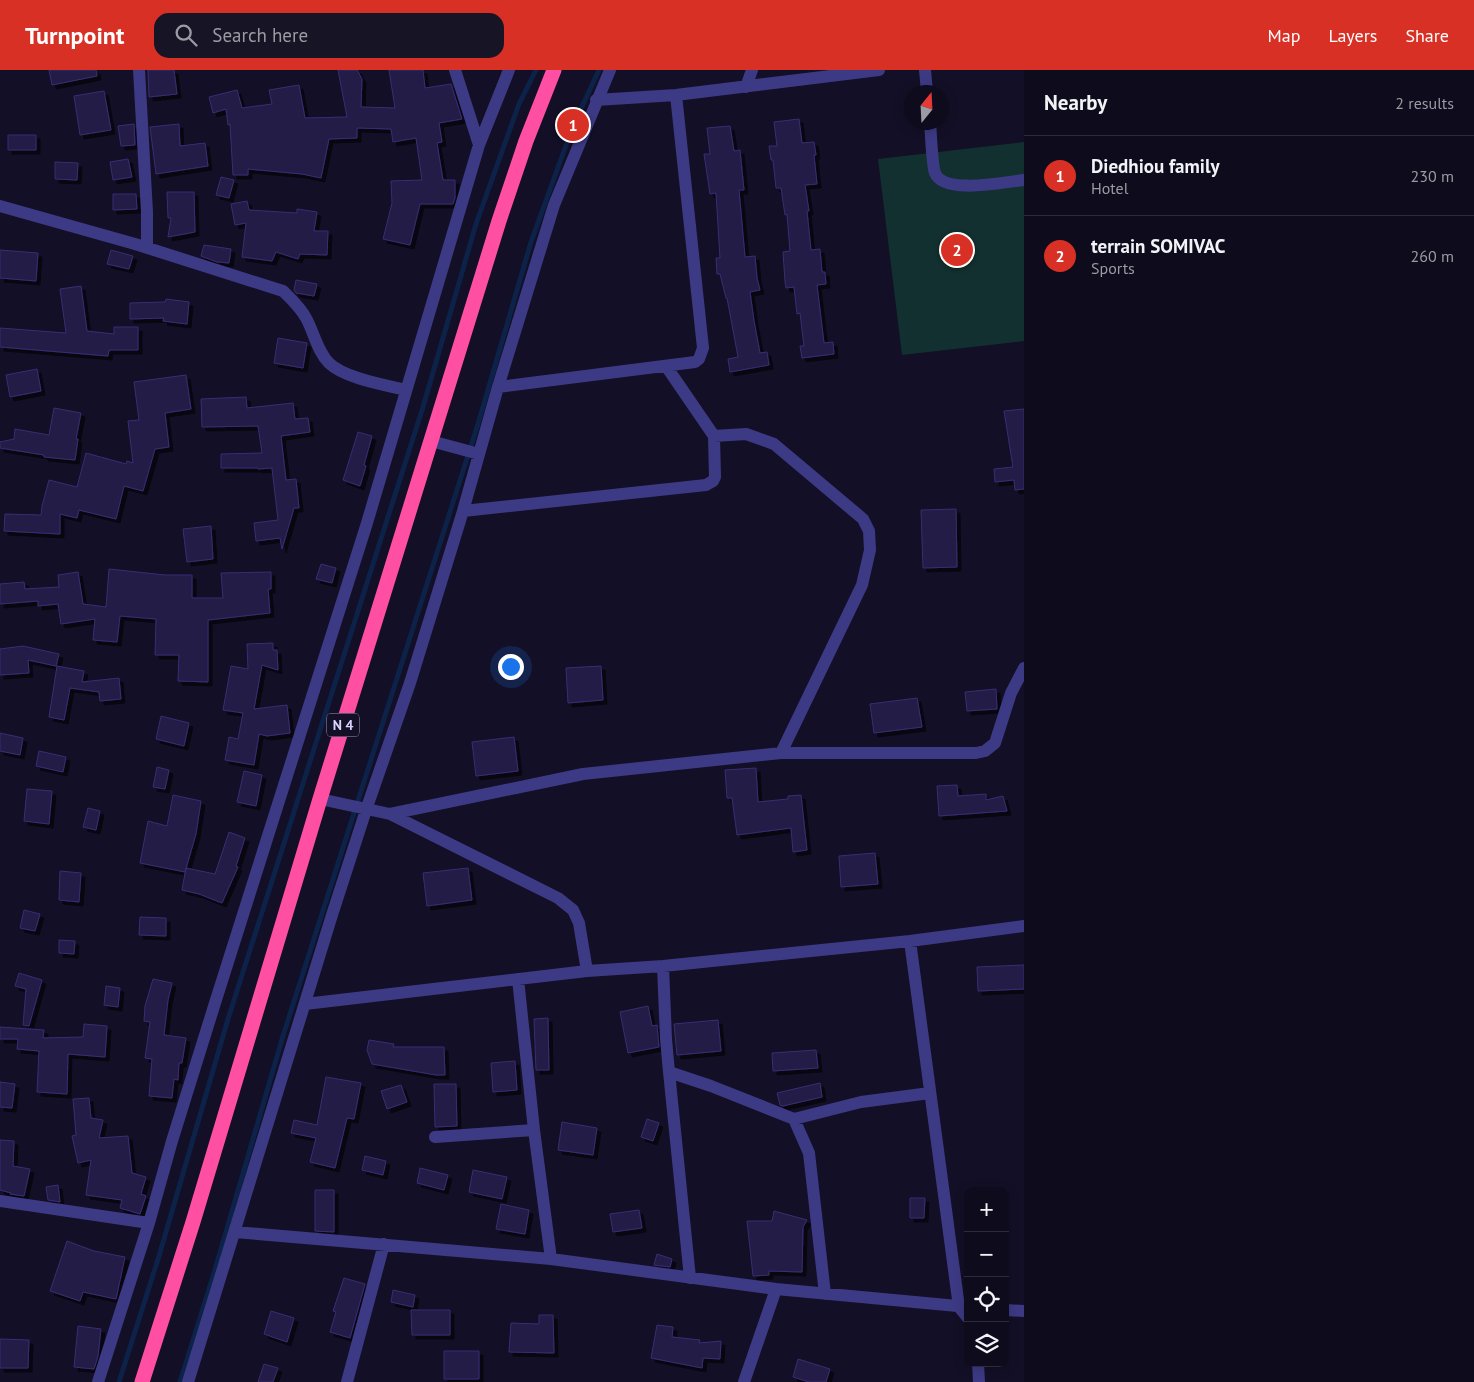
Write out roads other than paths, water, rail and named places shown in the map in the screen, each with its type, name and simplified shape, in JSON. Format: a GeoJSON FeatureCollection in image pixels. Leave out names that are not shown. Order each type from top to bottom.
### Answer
{"type":"FeatureCollection","features":[{"type":"Feature","properties":{"kind":"highway","name":"N 4"},"geometry":{"type":"LineString","coordinates":[[142,1382],[193,1222],[320,799],[499,221],[526,141],[554,70]]}},
{"type":"Feature","properties":{"kind":"street"},"geometry":{"type":"LineString","coordinates":[[139,70],[147,212],[147,248]]}},
{"type":"Feature","properties":{"kind":"street"},"geometry":{"type":"LineString","coordinates":[[455,70],[479,145]]}},
{"type":"Feature","properties":{"kind":"street"},"geometry":{"type":"LineString","coordinates":[[98,1382],[361,541],[479,145],[509,70]]}},
{"type":"Feature","properties":{"kind":"street"},"geometry":{"type":"LineString","coordinates":[[188,1382],[305,1004],[359,808],[410,683],[554,205],[610,70]]}},
{"type":"Feature","properties":{"kind":"street"},"geometry":{"type":"LineString","coordinates":[[746,87],[752,70]]}},
{"type":"Feature","properties":{"kind":"street"},"geometry":{"type":"LineString","coordinates":[[596,100],[676,95],[879,70]]}},
{"type":"Feature","properties":{"kind":"street"},"geometry":{"type":"LineString","coordinates":[[925,70],[926,85]]}},
{"type":"Feature","properties":{"kind":"street"},"geometry":{"type":"LineString","coordinates":[[498,387],[695,362],[701,356],[703,348],[676,95]]}},
{"type":"Feature","properties":{"kind":"street"},"geometry":{"type":"LineString","coordinates":[[931,130],[935,174],[944,183],[956,186],[1024,180]]}},
{"type":"Feature","properties":{"kind":"street"},"geometry":{"type":"LineString","coordinates":[[0,206],[147,248],[283,291],[297,304],[306,318],[328,362],[342,372],[406,390]]}},
{"type":"Feature","properties":{"kind":"street"},"geometry":{"type":"LineString","coordinates":[[463,511],[706,485],[713,481],[714,436],[666,366]]}},
{"type":"Feature","properties":{"kind":"street"},"geometry":{"type":"LineString","coordinates":[[714,436],[746,434],[774,444],[863,519],[869,531],[870,550],[862,585],[781,753]]}},
{"type":"Feature","properties":{"kind":"street"},"geometry":{"type":"LineString","coordinates":[[431,441],[479,454]]}},
{"type":"Feature","properties":{"kind":"street"},"geometry":{"type":"LineString","coordinates":[[390,814],[583,774],[781,753],[976,753],[985,751],[996,744],[1011,693],[1024,668]]}},
{"type":"Feature","properties":{"kind":"street"},"geometry":{"type":"LineString","coordinates":[[320,799],[390,814],[550,894],[573,910],[579,923],[587,971]]}},
{"type":"Feature","properties":{"kind":"street"},"geometry":{"type":"LineString","coordinates":[[305,1004],[587,971],[663,966],[910,941],[1024,926]]}},
{"type":"Feature","properties":{"kind":"street"},"geometry":{"type":"LineString","coordinates":[[235,1232],[550,1259],[776,1289],[963,1307],[930,1092],[910,941]]}},
{"type":"Feature","properties":{"kind":"street"},"geometry":{"type":"LineString","coordinates":[[663,966],[666,1039],[690,1278]]}},
{"type":"Feature","properties":{"kind":"street"},"geometry":{"type":"LineString","coordinates":[[518,979],[550,1259]]}},
{"type":"Feature","properties":{"kind":"street"},"geometry":{"type":"LineString","coordinates":[[669,1072],[711,1086],[794,1119],[861,1102],[930,1092]]}},
{"type":"Feature","properties":{"kind":"street"},"geometry":{"type":"LineString","coordinates":[[794,1119],[809,1153],[825,1294]]}},
{"type":"Feature","properties":{"kind":"street"},"geometry":{"type":"LineString","coordinates":[[435,1137],[534,1130]]}},
{"type":"Feature","properties":{"kind":"street"},"geometry":{"type":"LineString","coordinates":[[0,1201],[149,1223]]}},
{"type":"Feature","properties":{"kind":"street"},"geometry":{"type":"LineString","coordinates":[[347,1382],[384,1244]]}},
{"type":"Feature","properties":{"kind":"street"},"geometry":{"type":"LineString","coordinates":[[744,1382],[776,1289]]}},
{"type":"Feature","properties":{"kind":"street"},"geometry":{"type":"LineString","coordinates":[[1009,1310],[1024,1311]]}},
{"type":"Feature","properties":{"kind":"street"},"geometry":{"type":"LineString","coordinates":[[978,1367],[979,1382]]}},
{"type":"Feature","properties":{"kind":"waterway"},"geometry":{"type":"LineString","coordinates":[[119,1382],[159,1256],[228,1019],[423,407],[476,224],[519,104],[536,70]]}},
{"type":"Feature","properties":{"kind":"waterway"},"geometry":{"type":"LineString","coordinates":[[180,1382],[283,1036],[478,424],[531,242],[573,126],[599,70]]}},
{"type":"Feature","properties":{"kind":"place","name":"Diedhiou family"},"geometry":{"type":"Point","coordinates":[573,125]}},
{"type":"Feature","properties":{"kind":"place","name":"terrain SOMIVAC"},"geometry":{"type":"Point","coordinates":[957,250]}}]}
